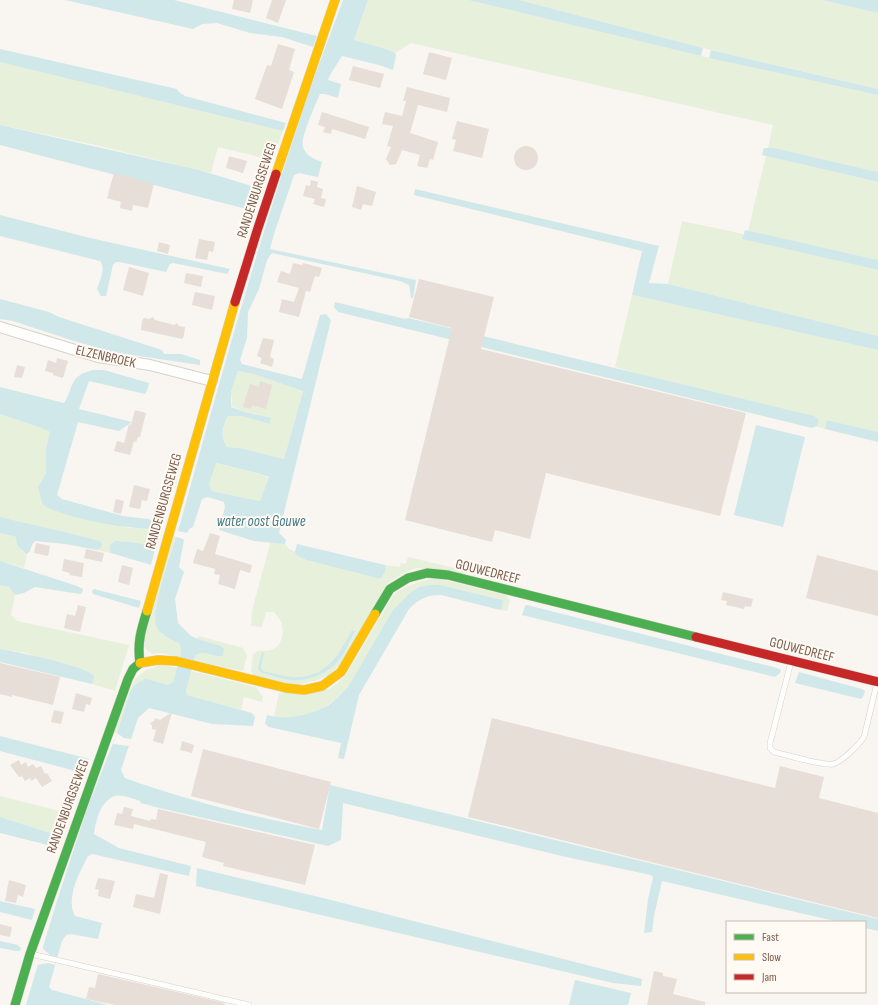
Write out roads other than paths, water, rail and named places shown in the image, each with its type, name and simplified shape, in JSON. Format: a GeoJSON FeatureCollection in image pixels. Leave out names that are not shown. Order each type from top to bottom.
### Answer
{"type":"FeatureCollection","features":[{"type":"Feature","properties":{"kind":"street","name":"RANDENBURGSEWEG"},"geometry":{"type":"LineString","coordinates":[[15,1005],[128,679],[140,663],[138,650],[139,637],[212,381],[257,231],[335,0]]}},
{"type":"Feature","properties":{"kind":"street","name":"ELZENBROEK"},"geometry":{"type":"LineString","coordinates":[[0,327],[98,357],[150,365],[212,381]]}},
{"type":"Feature","properties":{"kind":"street","name":"GOUWEDREEF"},"geometry":{"type":"LineString","coordinates":[[140,663],[158,660],[176,661],[286,688],[304,690],[322,686],[341,672],[390,589],[408,578],[426,573],[448,575],[878,682]]}},
{"type":"Feature","properties":{"kind":"lane"},"geometry":{"type":"LineString","coordinates":[[791,660],[770,742],[770,748],[774,752],[827,764],[836,763],[860,744],[864,738],[878,682]]}},
{"type":"Feature","properties":{"kind":"lane"},"geometry":{"type":"LineString","coordinates":[[32,955],[249,1005]]}},
{"type":"Feature","properties":{"kind":"water"},"geometry":{"type":"Polygon","coordinates":[[[65,0],[174,0],[317,36],[313,47],[282,37],[250,33],[217,23],[202,24],[193,29],[65,0]]]}},
{"type":"Feature","properties":{"kind":"water","name":"water oost Gouwe"},"geometry":{"type":"Polygon","coordinates":[[[343,0],[368,0],[354,40],[395,53],[396,56],[393,70],[342,56],[328,80],[341,84],[338,98],[320,94],[304,136],[303,147],[306,153],[322,162],[318,177],[299,173],[294,175],[270,249],[416,280],[413,298],[411,298],[409,285],[400,281],[272,253],[267,260],[259,289],[248,312],[247,338],[240,360],[242,364],[302,379],[320,315],[326,314],[331,320],[279,533],[286,540],[285,544],[254,541],[219,530],[225,507],[224,502],[208,497],[202,499],[193,527],[189,529],[187,533],[178,531],[266,224],[304,107],[343,0]],[[238,371],[231,392],[231,407],[271,418],[269,424],[242,416],[228,416],[224,424],[223,432],[223,439],[227,447],[240,448],[284,459],[303,391],[253,374],[238,371]],[[216,463],[209,484],[212,491],[260,501],[269,477],[216,463]]]}},
{"type":"Feature","properties":{"kind":"water"},"geometry":{"type":"Polygon","coordinates":[[[468,0],[519,0],[703,48],[701,56],[468,0]]]}},
{"type":"Feature","properties":{"kind":"water"},"geometry":{"type":"Polygon","coordinates":[[[822,0],[878,0],[878,13],[822,0]]]}},
{"type":"Feature","properties":{"kind":"water"},"geometry":{"type":"Polygon","coordinates":[[[0,49],[177,89],[185,96],[286,123],[283,131],[0,62],[0,49]]]}},
{"type":"Feature","properties":{"kind":"water"},"geometry":{"type":"Polygon","coordinates":[[[711,50],[878,89],[878,95],[709,58],[711,50]]]}},
{"type":"Feature","properties":{"kind":"water"},"geometry":{"type":"Polygon","coordinates":[[[0,125],[199,170],[262,189],[254,211],[0,145],[0,125]]]}},
{"type":"Feature","properties":{"kind":"water"},"geometry":{"type":"Polygon","coordinates":[[[764,148],[774,148],[878,172],[878,182],[762,155],[764,148]]]}},
{"type":"Feature","properties":{"kind":"water"},"geometry":{"type":"Polygon","coordinates":[[[415,189],[659,246],[649,283],[668,284],[878,336],[878,350],[632,295],[642,251],[414,195],[415,189]]]}},
{"type":"Feature","properties":{"kind":"water"},"geometry":{"type":"Polygon","coordinates":[[[0,215],[90,238],[230,269],[227,274],[173,263],[170,264],[166,272],[116,262],[113,265],[106,296],[101,296],[97,289],[102,271],[102,264],[100,261],[0,236],[0,215]]]}},
{"type":"Feature","properties":{"kind":"water"},"geometry":{"type":"Polygon","coordinates":[[[745,230],[878,260],[878,270],[742,239],[745,230]]]}},
{"type":"Feature","properties":{"kind":"water"},"geometry":{"type":"Polygon","coordinates":[[[0,299],[49,312],[59,317],[162,350],[164,354],[181,354],[200,360],[200,365],[112,352],[13,321],[0,319],[0,299]]]}},
{"type":"Feature","properties":{"kind":"water"},"geometry":{"type":"Polygon","coordinates":[[[335,302],[405,319],[408,318],[814,416],[819,420],[817,426],[812,428],[338,312],[334,307],[335,302]]]}},
{"type":"Feature","properties":{"kind":"water"},"geometry":{"type":"Polygon","coordinates":[[[93,370],[104,370],[149,383],[147,391],[145,394],[89,381],[79,409],[132,422],[119,431],[78,422],[57,495],[62,499],[123,516],[163,521],[161,529],[117,526],[87,520],[46,507],[42,503],[38,487],[46,473],[46,448],[50,432],[0,414],[0,387],[64,403],[75,379],[84,373],[93,370]]]}},
{"type":"Feature","properties":{"kind":"water"},"geometry":{"type":"Polygon","coordinates":[[[827,420],[878,432],[878,442],[825,429],[827,420]]]}},
{"type":"Feature","properties":{"kind":"water"},"geometry":{"type":"Polygon","coordinates":[[[756,425],[805,437],[783,527],[734,515],[756,425]]]}},
{"type":"Feature","properties":{"kind":"water"},"geometry":{"type":"Polygon","coordinates":[[[0,517],[100,541],[102,544],[101,548],[97,550],[65,544],[35,541],[29,552],[26,554],[17,545],[16,537],[0,533],[0,517]]]}},
{"type":"Feature","properties":{"kind":"water"},"geometry":{"type":"Polygon","coordinates":[[[176,537],[183,539],[179,567],[184,572],[175,599],[178,623],[191,636],[221,646],[224,649],[223,656],[201,653],[195,656],[186,691],[187,695],[252,713],[255,717],[253,726],[212,724],[149,708],[138,718],[121,770],[125,778],[223,808],[322,830],[330,785],[878,919],[878,931],[866,928],[866,921],[835,921],[662,881],[652,932],[644,933],[648,899],[653,878],[651,875],[566,857],[343,803],[341,840],[328,846],[159,808],[124,796],[115,796],[106,802],[102,807],[96,823],[94,834],[119,848],[191,866],[189,876],[92,854],[88,856],[75,885],[72,909],[75,916],[102,923],[98,939],[71,934],[66,935],[62,941],[49,987],[52,990],[108,1005],[26,1005],[54,910],[87,809],[117,733],[130,692],[134,686],[145,679],[168,685],[173,682],[181,654],[180,644],[160,631],[156,625],[155,618],[156,607],[176,537]]]}},
{"type":"Feature","properties":{"kind":"water"},"geometry":{"type":"Polygon","coordinates":[[[116,541],[156,546],[151,565],[111,553],[110,546],[116,541]]]}},
{"type":"Feature","properties":{"kind":"water"},"geometry":{"type":"Polygon","coordinates":[[[297,544],[385,565],[385,571],[381,579],[306,560],[296,555],[295,552],[297,544]]]}},
{"type":"Feature","properties":{"kind":"water"},"geometry":{"type":"Polygon","coordinates":[[[0,561],[77,586],[83,589],[82,593],[80,594],[35,587],[24,593],[15,595],[9,587],[0,585],[0,561]]]}},
{"type":"Feature","properties":{"kind":"water"},"geometry":{"type":"Polygon","coordinates":[[[440,585],[503,600],[502,608],[500,610],[441,595],[431,596],[420,600],[409,609],[359,695],[344,759],[338,758],[341,743],[269,727],[265,724],[267,715],[275,717],[298,716],[320,709],[333,702],[348,687],[393,610],[409,594],[419,587],[440,585]]]}},
{"type":"Feature","properties":{"kind":"water"},"geometry":{"type":"Polygon","coordinates":[[[94,589],[141,601],[139,608],[93,594],[92,591],[94,589]]]}},
{"type":"Feature","properties":{"kind":"water"},"geometry":{"type":"Polygon","coordinates":[[[527,605],[781,670],[775,677],[522,615],[525,606],[527,605]]]}},
{"type":"Feature","properties":{"kind":"water"},"geometry":{"type":"Polygon","coordinates":[[[352,630],[355,631],[340,659],[336,664],[318,676],[304,680],[290,680],[259,671],[258,668],[262,652],[264,653],[261,667],[263,671],[295,677],[318,672],[326,667],[338,654],[352,630]]]}},
{"type":"Feature","properties":{"kind":"water"},"geometry":{"type":"Polygon","coordinates":[[[0,649],[64,663],[88,672],[94,676],[93,682],[92,684],[0,662],[0,649]]]}},
{"type":"Feature","properties":{"kind":"water"},"geometry":{"type":"Polygon","coordinates":[[[799,672],[862,689],[865,691],[863,697],[861,699],[795,683],[799,672]]]}},
{"type":"Feature","properties":{"kind":"water"},"geometry":{"type":"Polygon","coordinates":[[[0,736],[89,759],[83,773],[0,751],[0,736]]]}},
{"type":"Feature","properties":{"kind":"water"},"geometry":{"type":"Polygon","coordinates":[[[0,817],[60,836],[56,847],[0,833],[0,817]]]}},
{"type":"Feature","properties":{"kind":"water"},"geometry":{"type":"Polygon","coordinates":[[[197,868],[327,899],[642,979],[641,986],[613,983],[196,886],[197,868]]]}},
{"type":"Feature","properties":{"kind":"water"},"geometry":{"type":"Polygon","coordinates":[[[0,901],[35,909],[32,920],[0,912],[0,901]]]}},
{"type":"Feature","properties":{"kind":"water"},"geometry":{"type":"Polygon","coordinates":[[[0,941],[18,945],[21,948],[20,951],[0,948],[0,941]]]}},
{"type":"Feature","properties":{"kind":"water"},"geometry":{"type":"Polygon","coordinates":[[[575,980],[631,993],[628,1005],[569,1005],[575,980]]]}}]}
